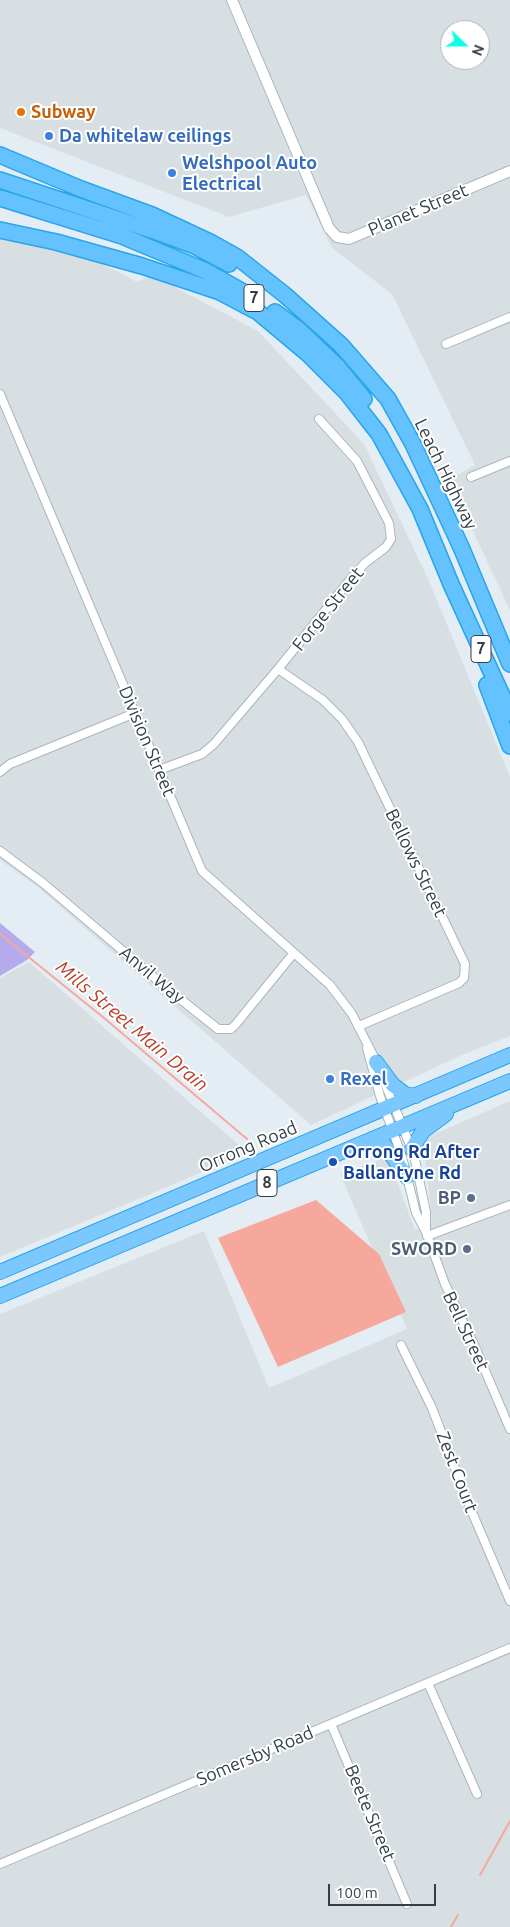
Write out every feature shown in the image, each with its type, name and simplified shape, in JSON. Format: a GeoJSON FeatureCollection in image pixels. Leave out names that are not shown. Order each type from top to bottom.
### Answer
{"type":"FeatureCollection","features":[{"type":"Feature","properties":{"kind":"highway","name":"7"},"geometry":{"type":"LineString","coordinates":[[0,155],[81,189],[152,215],[212,243],[237,257],[316,321]]}},
{"type":"Feature","properties":{"kind":"highway","name":"7"},"geometry":{"type":"LineString","coordinates":[[0,180],[195,246],[261,282],[316,321]]}},
{"type":"Feature","properties":{"kind":"highway","name":"7"},"geometry":{"type":"LineString","coordinates":[[0,198],[122,236],[206,270],[263,303],[292,325],[338,366],[370,406],[392,440],[451,584],[510,713]]}},
{"type":"Feature","properties":{"kind":"highway","name":"7"},"geometry":{"type":"LineString","coordinates":[[0,230],[56,242],[142,266],[220,292],[258,312],[286,334],[347,393],[379,434],[420,509]]}},
{"type":"Feature","properties":{"kind":"highway","name":"Leach Highway"},"geometry":{"type":"LineString","coordinates":[[316,321],[341,345],[388,400],[412,442],[461,547],[510,664]]}},
{"type":"Feature","properties":{"kind":"highway"},"geometry":{"type":"LineString","coordinates":[[461,547],[510,639]]}},
{"type":"Feature","properties":{"kind":"highway"},"geometry":{"type":"LineString","coordinates":[[451,584],[510,746]]}},
{"type":"Feature","properties":{"kind":"highway","name":"Orrong Road"},"geometry":{"type":"LineString","coordinates":[[0,1272],[510,1055]]}},
{"type":"Feature","properties":{"kind":"highway"},"geometry":{"type":"LineString","coordinates":[[376,1062],[393,1084],[405,1094],[416,1096]]}},
{"type":"Feature","properties":{"kind":"highway","name":"8"},"geometry":{"type":"LineString","coordinates":[[0,1296],[510,1081]]}},
{"type":"Feature","properties":{"kind":"highway"},"geometry":{"type":"LineString","coordinates":[[412,1149],[423,1131],[478,1093]]}},
{"type":"Feature","properties":{"kind":"highway"},"geometry":{"type":"LineString","coordinates":[[372,1138],[385,1146],[407,1177]]}},
{"type":"Feature","properties":{"kind":"street","name":"Planet Street"},"geometry":{"type":"LineString","coordinates":[[232,0],[329,228],[338,237],[349,239],[510,171]]}},
{"type":"Feature","properties":{"kind":"street"},"geometry":{"type":"LineString","coordinates":[[446,344],[510,317]]}},
{"type":"Feature","properties":{"kind":"street","name":"Division Street"},"geometry":{"type":"LineString","coordinates":[[0,394],[202,871],[330,985],[359,1026],[376,1062],[389,1107]]}},
{"type":"Feature","properties":{"kind":"street","name":"Forge Street"},"geometry":{"type":"LineString","coordinates":[[159,770],[202,754],[214,744],[349,581],[365,563],[386,547],[391,539],[390,523],[357,461],[319,419]]}},
{"type":"Feature","properties":{"kind":"street"},"geometry":{"type":"LineString","coordinates":[[472,477],[510,461]]}},
{"type":"Feature","properties":{"kind":"street","name":"Bellows Street"},"geometry":{"type":"LineString","coordinates":[[278,669],[323,700],[342,719],[358,742],[465,964],[464,978],[459,983],[359,1026]]}},
{"type":"Feature","properties":{"kind":"street"},"geometry":{"type":"LineString","coordinates":[[0,772],[10,764],[135,713]]}},
{"type":"Feature","properties":{"kind":"street","name":"Anvil Way"},"geometry":{"type":"LineString","coordinates":[[0,851],[43,883],[218,1029],[231,1029],[236,1024],[293,954]]}},
{"type":"Feature","properties":{"kind":"street","name":"Division Street"},"geometry":{"type":"LineString","coordinates":[[365,1039],[389,1107]]}},
{"type":"Feature","properties":{"kind":"street"},"geometry":{"type":"LineString","coordinates":[[389,1107],[399,1127]]}},
{"type":"Feature","properties":{"kind":"street","name":"Bell Street"},"geometry":{"type":"LineString","coordinates":[[399,1127],[412,1149],[426,1212],[426,1234]]}},
{"type":"Feature","properties":{"kind":"street","name":"Bell Street"},"geometry":{"type":"LineString","coordinates":[[399,1127],[407,1177],[416,1213],[445,1284],[476,1347],[510,1429]]}},
{"type":"Feature","properties":{"kind":"street"},"geometry":{"type":"LineString","coordinates":[[426,1234],[510,1205]]}},
{"type":"Feature","properties":{"kind":"street","name":"Zest Court"},"geometry":{"type":"LineString","coordinates":[[400,1345],[432,1408],[468,1504],[510,1601]]}},
{"type":"Feature","properties":{"kind":"street","name":"Somersby Road"},"geometry":{"type":"LineString","coordinates":[[0,1864],[510,1648]]}},
{"type":"Feature","properties":{"kind":"street"},"geometry":{"type":"LineString","coordinates":[[428,1683],[477,1794]]}},
{"type":"Feature","properties":{"kind":"street","name":"Beete Street"},"geometry":{"type":"LineString","coordinates":[[331,1724],[407,1904]]}},
{"type":"Feature","properties":{"kind":"shaded area"},"geometry":{"type":"Polygon","coordinates":[[[0,0],[510,0],[510,610],[449,480],[475,465],[392,294],[332,248],[306,195],[229,217],[0,128],[0,0]]]}},
{"type":"Feature","properties":{"kind":"shaded area"},"geometry":{"type":"Polygon","coordinates":[[[0,238],[76,250],[137,282],[152,275],[258,331],[364,444],[429,581],[510,777],[510,1036],[462,1055],[311,1125],[39,888],[0,860],[0,238]]]}},
{"type":"Feature","properties":{"kind":"shaded area"},"geometry":{"type":"Polygon","coordinates":[[[0,923],[35,952],[27,960],[0,976],[0,923]]]}},
{"type":"Feature","properties":{"kind":"shaded area"},"geometry":{"type":"Polygon","coordinates":[[[29,962],[248,1153],[0,1257],[0,978],[29,962]]]}},
{"type":"Feature","properties":{"kind":"shaded area"},"geometry":{"type":"Polygon","coordinates":[[[510,1101],[510,1927],[0,1927],[0,1314],[204,1231],[269,1388],[407,1329],[340,1174],[388,1157],[415,1230],[432,1221],[423,1139],[510,1101]]]}},
{"type":"Feature","properties":{"kind":"shaded area"},"geometry":{"type":"Polygon","coordinates":[[[316,1200],[379,1254],[406,1312],[278,1367],[218,1238],[316,1200]]]}},
{"type":"Feature","properties":{"kind":"waterway","name":"Mills Street Main Drain"},"geometry":{"type":"LineString","coordinates":[[0,934],[104,1018],[247,1139]]}},
{"type":"Feature","properties":{"kind":"waterway","name":"Mills Street Main Drain"},"geometry":{"type":"LineString","coordinates":[[480,1875],[510,1821]]}},
{"type":"Feature","properties":{"kind":"waterway"},"geometry":{"type":"LineString","coordinates":[[451,1927],[458,1915]]}},
{"type":"Feature","properties":{"kind":"place","name":"Subway"},"geometry":{"type":"Point","coordinates":[21,112]}},
{"type":"Feature","properties":{"kind":"place","name":"Da whitelaw ceilings"},"geometry":{"type":"Point","coordinates":[49,136]}},
{"type":"Feature","properties":{"kind":"place","name":"Welshpool Auto Electrical"},"geometry":{"type":"Point","coordinates":[172,173]}},
{"type":"Feature","properties":{"kind":"place","name":"Rexel"},"geometry":{"type":"Point","coordinates":[330,1079]}},
{"type":"Feature","properties":{"kind":"place","name":"Orrong Rd After Ballantyne Rd"},"geometry":{"type":"Point","coordinates":[333,1162]}},
{"type":"Feature","properties":{"kind":"place","name":"BP"},"geometry":{"type":"Point","coordinates":[471,1198]}},
{"type":"Feature","properties":{"kind":"place","name":"SWORD"},"geometry":{"type":"Point","coordinates":[467,1249]}}]}
